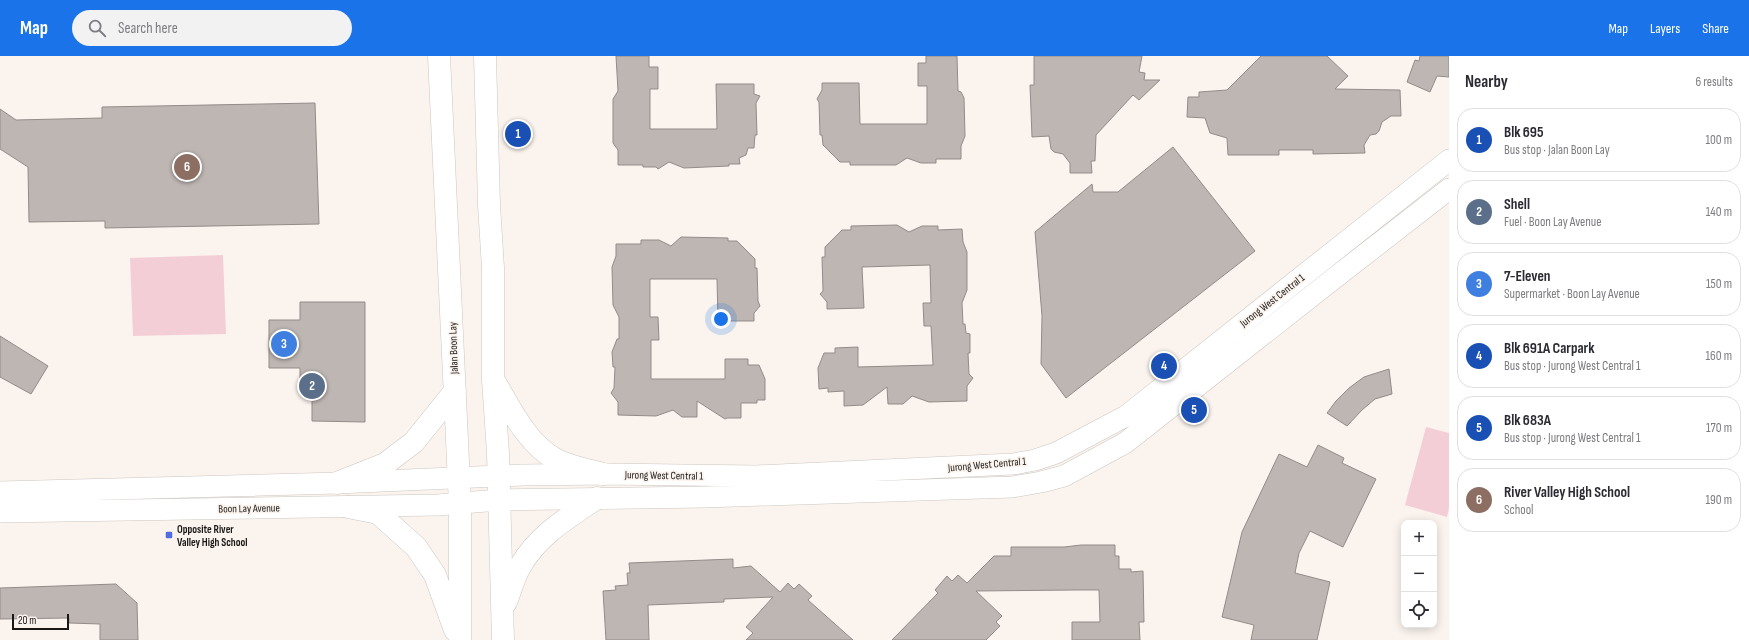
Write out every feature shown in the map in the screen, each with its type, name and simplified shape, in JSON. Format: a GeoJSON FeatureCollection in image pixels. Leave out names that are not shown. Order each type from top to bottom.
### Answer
{"type":"FeatureCollection","features":[{"type":"Feature","properties":{"kind":"main road","name":"Jalan Boon Lay"},"geometry":{"type":"LineString","coordinates":[[439,56],[460,504],[460,640]]}},
{"type":"Feature","properties":{"kind":"main road"},"geometry":{"type":"LineString","coordinates":[[484,56],[489,205],[493,268],[493,380],[499,476],[503,640]]}},
{"type":"Feature","properties":{"kind":"main road"},"geometry":{"type":"LineString","coordinates":[[493,380],[513,413],[535,443],[555,459],[602,474]]}},
{"type":"Feature","properties":{"kind":"main road"},"geometry":{"type":"LineString","coordinates":[[338,483],[385,464],[414,442],[455,391]]}},
{"type":"Feature","properties":{"kind":"main road"},"geometry":{"type":"LineString","coordinates":[[502,613],[520,565],[537,542],[563,521],[597,498]]}},
{"type":"Feature","properties":{"kind":"main road"},"geometry":{"type":"LineString","coordinates":[[348,507],[378,513],[416,547],[435,575],[460,640]]}},
{"type":"Feature","properties":{"kind":"street","name":"Jurong West Central 1"},"geometry":{"type":"LineString","coordinates":[[499,476],[602,474],[756,476],[822,474],[1013,464],[1056,454],[1126,416],[1449,160]]}},
{"type":"Feature","properties":{"kind":"street","name":"Jurong West Central 1"},"geometry":{"type":"LineString","coordinates":[[499,500],[706,497],[1004,487],[1041,482],[1064,476],[1125,443],[1449,189]]}},
{"type":"Feature","properties":{"kind":"street","name":"Boon Lay Avenue"},"geometry":{"type":"LineString","coordinates":[[0,492],[338,483],[499,476]]}},
{"type":"Feature","properties":{"kind":"street","name":"Boon Lay Avenue"},"geometry":{"type":"LineString","coordinates":[[0,512],[348,507],[460,504],[499,500]]}},
{"type":"Feature","properties":{"kind":"shaded area"},"geometry":{"type":"Polygon","coordinates":[[[223,255],[226,334],[133,336],[130,258],[223,255]]]}},
{"type":"Feature","properties":{"kind":"shaded area"},"geometry":{"type":"Polygon","coordinates":[[[1426,427],[1449,433],[1449,508],[1447,517],[1405,505],[1426,427]]]}},
{"type":"Feature","properties":{"kind":"building"},"geometry":{"type":"Polygon","coordinates":[[[616,56],[649,56],[649,67],[658,67],[658,89],[650,89],[650,129],[717,129],[716,84],[754,84],[754,94],[760,96],[756,103],[757,135],[755,135],[754,148],[748,148],[746,155],[739,158],[740,164],[729,164],[729,166],[684,168],[669,162],[658,169],[656,167],[643,167],[643,165],[618,165],[618,150],[613,143],[613,99],[618,91],[616,56]]]}},
{"type":"Feature","properties":{"kind":"building"},"geometry":{"type":"Polygon","coordinates":[[[926,56],[957,56],[958,91],[961,92],[964,98],[965,136],[961,146],[961,159],[936,159],[936,163],[921,163],[907,158],[896,165],[850,165],[850,162],[840,162],[823,145],[822,135],[820,135],[819,102],[817,99],[822,90],[822,83],[859,83],[860,124],[927,124],[927,86],[918,86],[918,63],[926,63],[926,56]]]}},
{"type":"Feature","properties":{"kind":"building"},"geometry":{"type":"Polygon","coordinates":[[[1034,56],[1142,56],[1139,72],[1145,73],[1144,80],[1160,80],[1139,100],[1133,95],[1096,135],[1095,161],[1091,161],[1092,173],[1070,173],[1070,163],[1063,154],[1054,152],[1051,149],[1049,136],[1032,137],[1030,85],[1034,85],[1034,56]]]}},
{"type":"Feature","properties":{"kind":"building"},"geometry":{"type":"Polygon","coordinates":[[[1261,56],[1327,56],[1348,76],[1335,89],[1400,90],[1401,116],[1391,116],[1382,122],[1379,131],[1376,134],[1370,135],[1364,145],[1365,153],[1313,154],[1313,150],[1279,150],[1279,155],[1228,155],[1227,138],[1210,133],[1205,118],[1187,117],[1188,97],[1199,97],[1199,92],[1227,90],[1261,56]]]}},
{"type":"Feature","properties":{"kind":"building"},"geometry":{"type":"Polygon","coordinates":[[[1420,56],[1449,56],[1449,77],[1437,76],[1430,92],[1407,82],[1415,60],[1419,61],[1420,56]]]}},
{"type":"Feature","properties":{"kind":"building"},"geometry":{"type":"Polygon","coordinates":[[[315,103],[319,224],[105,228],[105,221],[29,222],[28,167],[0,149],[0,109],[16,120],[102,118],[102,107],[315,103]]]}},
{"type":"Feature","properties":{"kind":"building"},"geometry":{"type":"Polygon","coordinates":[[[1173,147],[1255,251],[1066,398],[1041,364],[1042,316],[1035,232],[1092,184],[1093,192],[1118,192],[1173,147]]]}},
{"type":"Feature","properties":{"kind":"building"},"geometry":{"type":"Polygon","coordinates":[[[897,225],[909,232],[922,226],[938,226],[938,230],[962,229],[963,242],[967,252],[967,290],[962,303],[963,324],[965,324],[966,333],[970,334],[970,353],[968,353],[969,374],[973,378],[967,386],[967,401],[929,402],[912,396],[903,404],[888,404],[887,387],[863,405],[844,406],[844,391],[828,392],[828,388],[819,389],[818,368],[824,353],[835,353],[835,348],[858,347],[858,367],[933,365],[931,326],[924,326],[923,303],[931,303],[930,265],[862,267],[864,308],[827,309],[827,302],[820,294],[823,291],[822,257],[825,257],[825,247],[842,230],[851,230],[851,226],[897,225]]]}},
{"type":"Feature","properties":{"kind":"building"},"geometry":{"type":"Polygon","coordinates":[[[681,237],[728,238],[728,241],[737,241],[755,259],[755,268],[757,268],[758,301],[760,306],[754,313],[754,321],[718,321],[717,279],[650,279],[650,317],[658,317],[659,340],[651,340],[651,379],[725,379],[725,359],[748,359],[748,365],[759,365],[765,379],[765,400],[757,400],[757,403],[741,403],[741,418],[725,419],[697,401],[697,417],[682,417],[673,410],[656,416],[618,415],[618,402],[611,393],[614,388],[615,367],[613,367],[612,352],[617,339],[619,339],[619,317],[613,305],[612,267],[616,256],[616,244],[641,244],[641,240],[659,240],[671,246],[681,237]]]}},
{"type":"Feature","properties":{"kind":"building"},"geometry":{"type":"Polygon","coordinates":[[[300,302],[365,302],[365,422],[312,421],[312,384],[300,384],[300,368],[269,368],[269,320],[300,320],[300,302]]]}},
{"type":"Feature","properties":{"kind":"building"},"geometry":{"type":"Polygon","coordinates":[[[0,336],[48,366],[31,394],[0,377],[0,336]]]}},
{"type":"Feature","properties":{"kind":"building"},"geometry":{"type":"Polygon","coordinates":[[[1389,369],[1392,394],[1375,399],[1347,426],[1327,413],[1349,388],[1364,377],[1389,369]]]}},
{"type":"Feature","properties":{"kind":"building"},"geometry":{"type":"Polygon","coordinates":[[[1318,445],[1344,458],[1342,463],[1376,479],[1343,547],[1310,531],[1299,553],[1295,573],[1330,582],[1317,640],[1251,640],[1254,625],[1222,617],[1242,532],[1279,454],[1307,467],[1318,445]]]}},
{"type":"Feature","properties":{"kind":"building"},"geometry":{"type":"Polygon","coordinates":[[[1081,545],[1115,545],[1115,556],[1119,556],[1119,569],[1131,569],[1131,572],[1143,571],[1144,622],[1139,622],[1140,640],[1072,640],[1072,622],[1100,622],[1099,590],[1076,590],[976,591],[1002,616],[996,622],[1000,626],[986,640],[892,640],[938,593],[935,590],[947,576],[952,581],[958,575],[967,583],[994,556],[1011,556],[1011,547],[1064,547],[1081,545]]]}},
{"type":"Feature","properties":{"kind":"building"},"geometry":{"type":"Polygon","coordinates":[[[733,559],[733,568],[751,566],[780,592],[788,583],[794,589],[799,584],[812,596],[808,600],[853,640],[746,640],[753,633],[746,627],[773,597],[724,599],[724,602],[648,605],[649,640],[606,640],[603,591],[616,590],[615,586],[628,585],[627,573],[630,573],[629,563],[733,559]]]}},
{"type":"Feature","properties":{"kind":"building"},"geometry":{"type":"Polygon","coordinates":[[[116,584],[137,603],[138,640],[100,640],[100,624],[69,623],[69,618],[0,619],[0,588],[116,584]]]}},
{"type":"Feature","properties":{"kind":"place","name":"Blk 695"},"geometry":{"type":"Point","coordinates":[518,134]}},
{"type":"Feature","properties":{"kind":"place","name":"River Valley High School"},"geometry":{"type":"Point","coordinates":[187,167]}},
{"type":"Feature","properties":{"kind":"place","name":"7-Eleven"},"geometry":{"type":"Point","coordinates":[284,344]}},
{"type":"Feature","properties":{"kind":"place","name":"Blk 691A Carpark"},"geometry":{"type":"Point","coordinates":[1164,366]}},
{"type":"Feature","properties":{"kind":"place","name":"Shell"},"geometry":{"type":"Point","coordinates":[312,386]}},
{"type":"Feature","properties":{"kind":"place","name":"Blk 683A"},"geometry":{"type":"Point","coordinates":[1194,410]}},
{"type":"Feature","properties":{"kind":"place","name":"Opposite River Valley High School"},"geometry":{"type":"Point","coordinates":[169,535]}}]}
